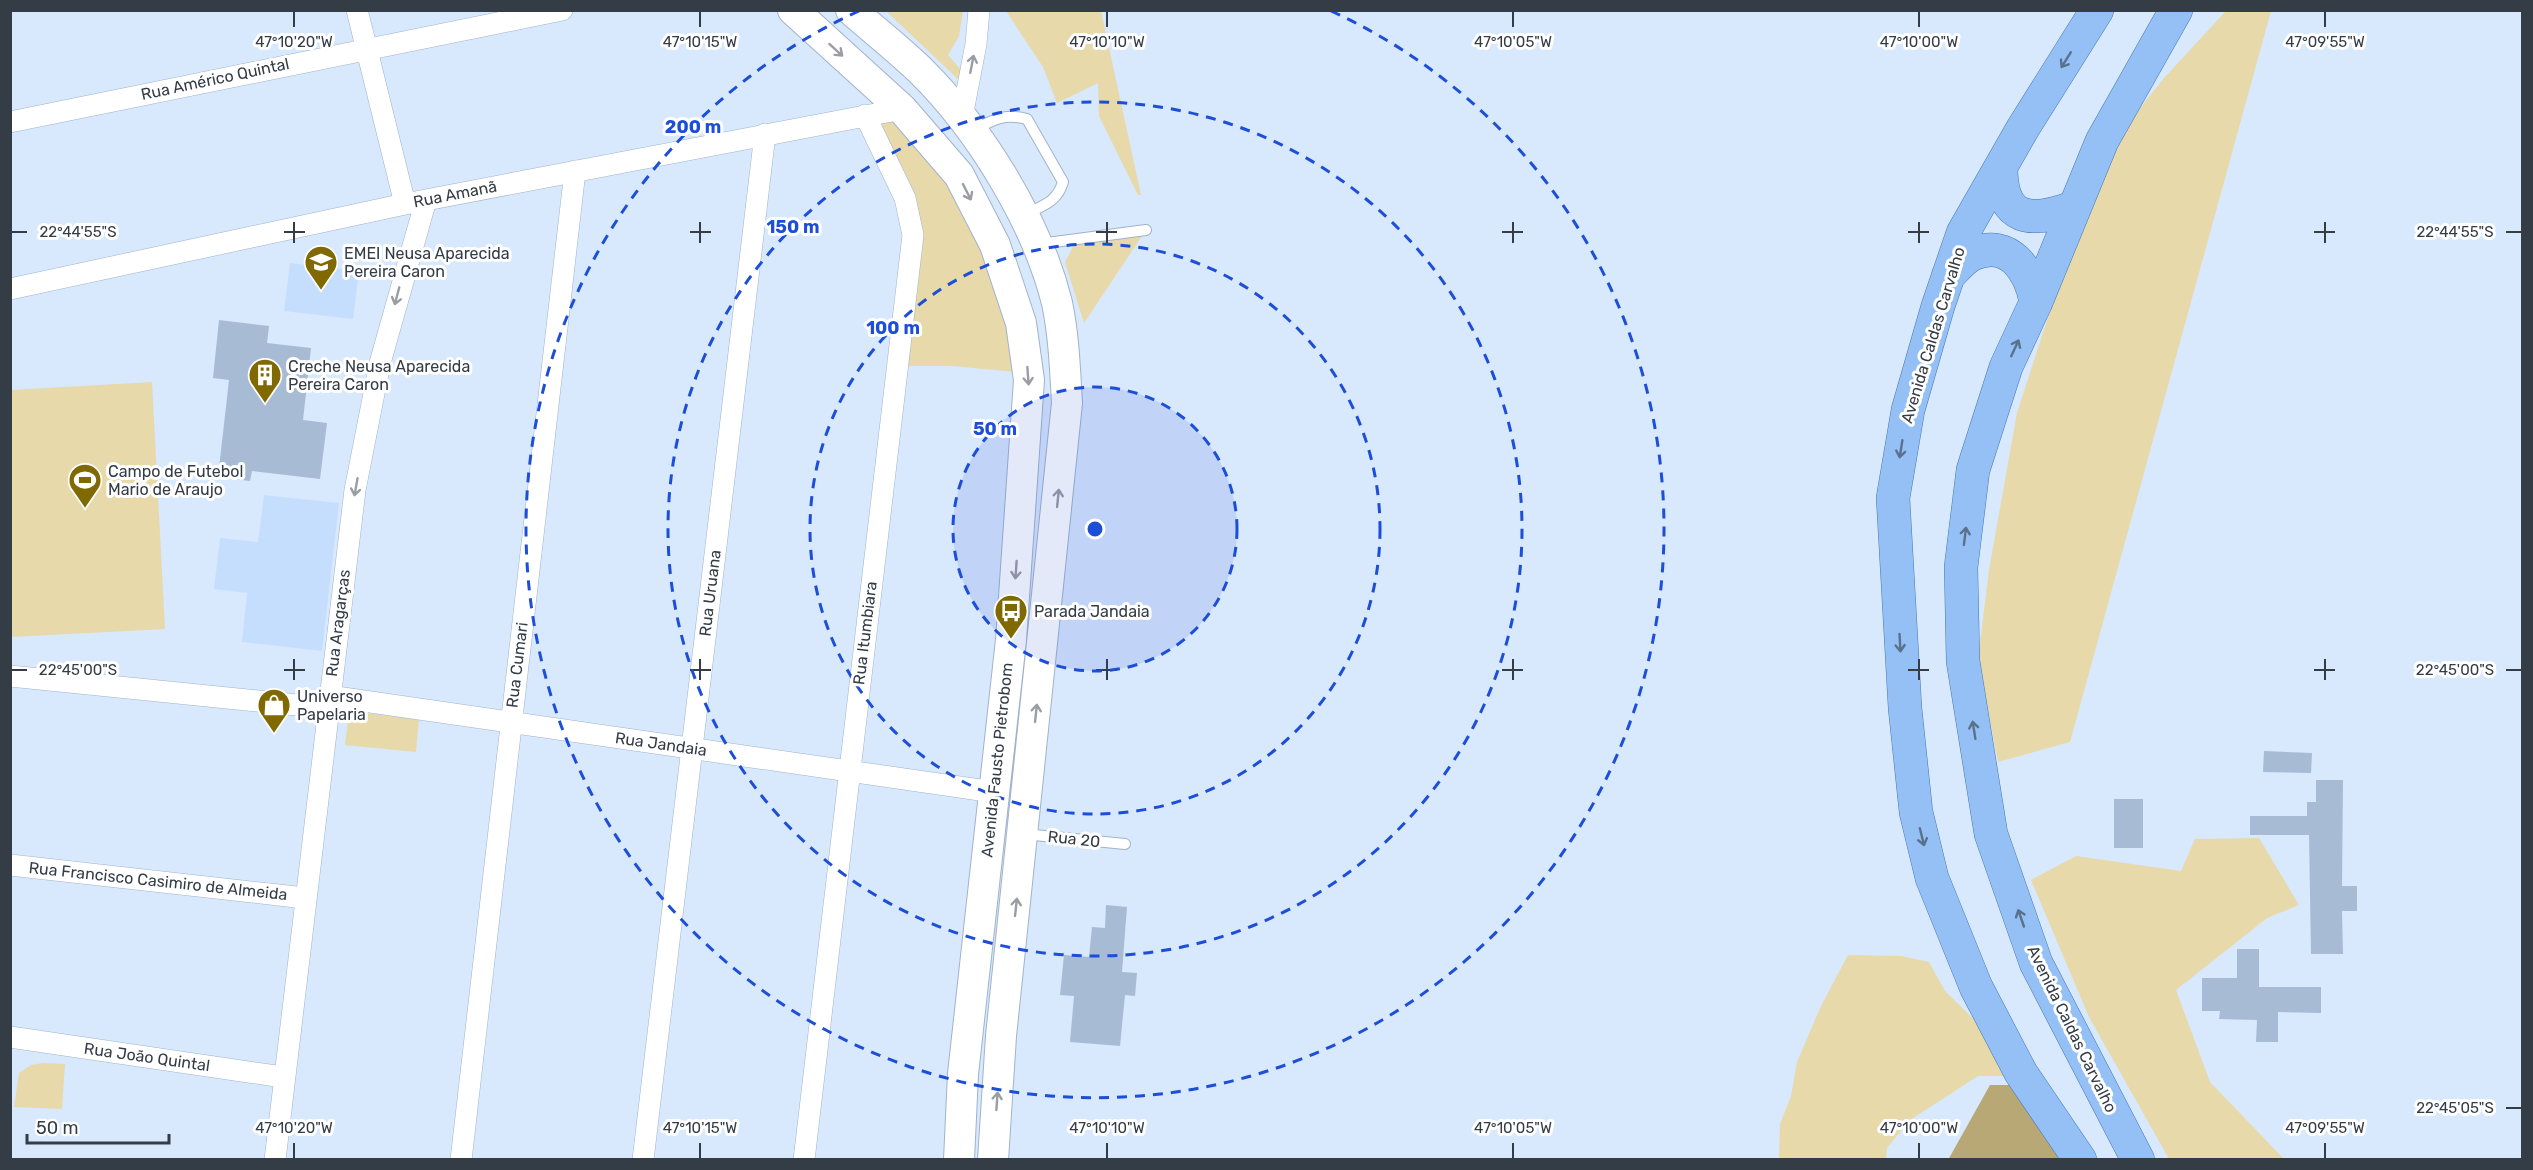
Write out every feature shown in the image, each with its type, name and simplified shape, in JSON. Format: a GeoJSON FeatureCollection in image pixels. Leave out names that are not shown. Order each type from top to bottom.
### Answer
{"type":"FeatureCollection","features":[{"type":"Feature","properties":{"kind":"main road","name":"Avenida Fausto Pietrobom"},"geometry":{"type":"LineString","coordinates":[[793,10],[902,109],[959,175],[995,245],[1021,323],[1028,368],[1011,640],[963,1074],[959,1160]]}},
{"type":"Feature","properties":{"kind":"main road","name":"Avenida Fausto Pietrobom"},"geometry":{"type":"LineString","coordinates":[[851,10],[920,71],[967,124],[1024,215],[1039,244],[1059,314],[1064,343],[1067,403],[1001,1036],[993,1160]]}},
{"type":"Feature","properties":{"kind":"main road","name":"Avenida Caldas Carvalho"},"geometry":{"type":"LineString","coordinates":[[2080,1160],[2021,1073],[1976,987],[1932,878],[1916,812],[1901,666],[1893,498],[1908,410],[1948,276],[1964,233],[2001,167],[2097,10]]}},
{"type":"Feature","properties":{"kind":"main road","name":"Avenida Caldas Carvalho"},"geometry":{"type":"LineString","coordinates":[[2138,1160],[2036,963],[1991,834],[1963,661],[1961,567],[1973,470],[2006,367],[2036,302],[2102,141],[2176,10]]}},
{"type":"Feature","properties":{"kind":"main road"},"geometry":{"type":"LineString","coordinates":[[2001,167],[2001,185],[2008,203],[2026,217],[2049,217],[2076,207]]}},
{"type":"Feature","properties":{"kind":"main road"},"geometry":{"type":"LineString","coordinates":[[1948,276],[1971,254],[1983,251],[2004,252],[2023,266],[2032,281],[2036,302]]}},
{"type":"Feature","properties":{"kind":"street"},"geometry":{"type":"LineString","coordinates":[[357,10],[405,204]]}},
{"type":"Feature","properties":{"kind":"street","name":"Rua Américo Quintal"},"geometry":{"type":"LineString","coordinates":[[10,122],[562,10]]}},
{"type":"Feature","properties":{"kind":"street"},"geometry":{"type":"LineString","coordinates":[[967,124],[979,10]]}},
{"type":"Feature","properties":{"kind":"street","name":"Rua Amanã"},"geometry":{"type":"LineString","coordinates":[[10,289],[405,204],[902,109]]}},
{"type":"Feature","properties":{"kind":"street","name":"Rua Itumbiara"},"geometry":{"type":"LineString","coordinates":[[804,1160],[912,236],[905,198],[865,115]]}},
{"type":"Feature","properties":{"kind":"street","name":"Rua Uruana"},"geometry":{"type":"LineString","coordinates":[[643,1160],[765,134]]}},
{"type":"Feature","properties":{"kind":"street","name":"Rua Cumari"},"geometry":{"type":"LineString","coordinates":[[461,1160],[575,171]]}},
{"type":"Feature","properties":{"kind":"street","name":"Rua Aragarças"},"geometry":{"type":"LineString","coordinates":[[275,1160],[304,898],[356,490],[380,363],[426,200]]}},
{"type":"Feature","properties":{"kind":"street","name":"Rua Jandaia"},"geometry":{"type":"LineString","coordinates":[[10,676],[328,702],[511,722],[993,792]]}},
{"type":"Feature","properties":{"kind":"street","name":"Rua Francisco Casimiro de Almeida"},"geometry":{"type":"LineString","coordinates":[[10,865],[304,898]]}},
{"type":"Feature","properties":{"kind":"street","name":"Rua João Quintal"},"geometry":{"type":"LineString","coordinates":[[10,1037],[283,1077]]}},
{"type":"Feature","properties":{"kind":"lane"},"geometry":{"type":"LineString","coordinates":[[967,124],[998,116],[1027,119],[1063,182],[1060,194],[1052,201],[1024,215]]}},
{"type":"Feature","properties":{"kind":"lane"},"geometry":{"type":"LineString","coordinates":[[1039,244],[1146,230]]}},
{"type":"Feature","properties":{"kind":"lane","name":"Rua 20"},"geometry":{"type":"LineString","coordinates":[[1023,834],[1125,844]]}},
{"type":"Feature","properties":{"kind":"shaded area"},"geometry":{"type":"Polygon","coordinates":[[[886,11],[963,11],[959,36],[948,55],[961,70],[960,81],[886,11]]]}},
{"type":"Feature","properties":{"kind":"shaded area"},"geometry":{"type":"Polygon","coordinates":[[[1006,11],[1101,11],[1141,195],[1138,195],[1099,116],[1098,83],[1057,103],[1043,67],[1006,11]]]}},
{"type":"Feature","properties":{"kind":"shaded area"},"geometry":{"type":"Polygon","coordinates":[[[2226,11],[2271,11],[2070,742],[1998,762],[1978,659],[1989,570],[2017,413],[2099,159],[2164,78],[2226,11]]]}},
{"type":"Feature","properties":{"kind":"shaded area"},"geometry":{"type":"Polygon","coordinates":[[[900,116],[952,183],[1003,299],[1017,372],[952,366],[906,366],[921,235],[874,119],[900,116]]]}},
{"type":"Feature","properties":{"kind":"shaded area"},"geometry":{"type":"Polygon","coordinates":[[[1146,230],[1084,323],[1065,262],[1077,239],[1146,230]]]}},
{"type":"Feature","properties":{"kind":"shaded area","name":"EMEI Neusa Aparecida Pereira Caron"},"geometry":{"type":"Polygon","coordinates":[[[290,263],[359,271],[353,319],[284,311],[290,263]]]}},
{"type":"Feature","properties":{"kind":"shaded area","name":"Campo de Futebol Mario de Araujo"},"geometry":{"type":"Polygon","coordinates":[[[152,382],[165,629],[11,637],[11,390],[152,382]]]}},
{"type":"Feature","properties":{"kind":"shaded area"},"geometry":{"type":"Polygon","coordinates":[[[264,495],[339,503],[322,651],[242,642],[247,593],[214,589],[220,538],[258,542],[264,495]]]}},
{"type":"Feature","properties":{"kind":"shaded area"},"geometry":{"type":"Polygon","coordinates":[[[355,712],[419,719],[416,752],[345,745],[348,720],[355,712]]]}},
{"type":"Feature","properties":{"kind":"shaded area"},"geometry":{"type":"Polygon","coordinates":[[[2259,838],[2299,905],[2267,918],[2176,990],[2210,1082],[2284,1159],[2169,1159],[2089,1017],[2031,880],[2076,856],[2181,871],[2195,839],[2259,838]]]}},
{"type":"Feature","properties":{"kind":"shaded area"},"geometry":{"type":"Polygon","coordinates":[[[1848,955],[1901,956],[1929,962],[1945,991],[2001,1046],[2012,1076],[1978,1076],[1910,1120],[1887,1148],[1886,1159],[1779,1160],[1780,1124],[1791,1096],[1797,1062],[1821,1006],[1848,955]]]}},
{"type":"Feature","properties":{"kind":"shaded area"},"geometry":{"type":"Polygon","coordinates":[[[65,1064],[62,1109],[14,1107],[19,1073],[31,1065],[65,1064]]]}},
{"type":"Feature","properties":{"kind":"shaded area"},"geometry":{"type":"Polygon","coordinates":[[[1990,1085],[2020,1085],[2062,1160],[1948,1160],[1990,1085]]]}},
{"type":"Feature","properties":{"kind":"building","name":"Creche Neusa Aparecida Pereira Caron"},"geometry":{"type":"Polygon","coordinates":[[[219,320],[269,326],[267,343],[311,348],[303,420],[327,423],[320,479],[252,471],[250,481],[218,477],[229,380],[213,378],[219,320]]]}},
{"type":"Feature","properties":{"kind":"building"},"geometry":{"type":"Polygon","coordinates":[[[2264,751],[2312,753],[2311,773],[2263,772],[2264,751]]]}},
{"type":"Feature","properties":{"kind":"building"},"geometry":{"type":"Polygon","coordinates":[[[2316,780],[2343,780],[2342,886],[2357,886],[2357,911],[2342,911],[2343,954],[2311,954],[2309,835],[2250,835],[2250,816],[2307,816],[2307,802],[2316,802],[2316,780]]]}},
{"type":"Feature","properties":{"kind":"building"},"geometry":{"type":"Polygon","coordinates":[[[2114,799],[2143,799],[2143,848],[2114,848],[2114,799]]]}},
{"type":"Feature","properties":{"kind":"building"},"geometry":{"type":"Polygon","coordinates":[[[1106,905],[1127,907],[1122,972],[1137,973],[1135,996],[1125,995],[1120,1046],[1070,1042],[1074,996],[1060,995],[1064,955],[1089,957],[1092,927],[1105,928],[1106,905]]]}},
{"type":"Feature","properties":{"kind":"building"},"geometry":{"type":"Polygon","coordinates":[[[2237,949],[2259,949],[2259,987],[2321,987],[2321,1013],[2278,1012],[2278,1042],[2256,1042],[2257,1020],[2219,1019],[2220,1011],[2202,1011],[2202,978],[2237,978],[2237,949]]]}},
{"type":"Feature","properties":{"kind":"place","name":"EMEI Neusa Aparecida Pereira Caron"},"geometry":{"type":"Point","coordinates":[321,291]}},
{"type":"Feature","properties":{"kind":"place","name":"Creche Neusa Aparecida Pereira Caron"},"geometry":{"type":"Point","coordinates":[265,404]}},
{"type":"Feature","properties":{"kind":"place","name":"Campo de Futebol Mario de Araujo"},"geometry":{"type":"Point","coordinates":[85,509]}},
{"type":"Feature","properties":{"kind":"place","name":"Parada Jandaia"},"geometry":{"type":"Point","coordinates":[1011,640]}},
{"type":"Feature","properties":{"kind":"place","name":"Universo Papelaria"},"geometry":{"type":"Point","coordinates":[274,734]}}]}
